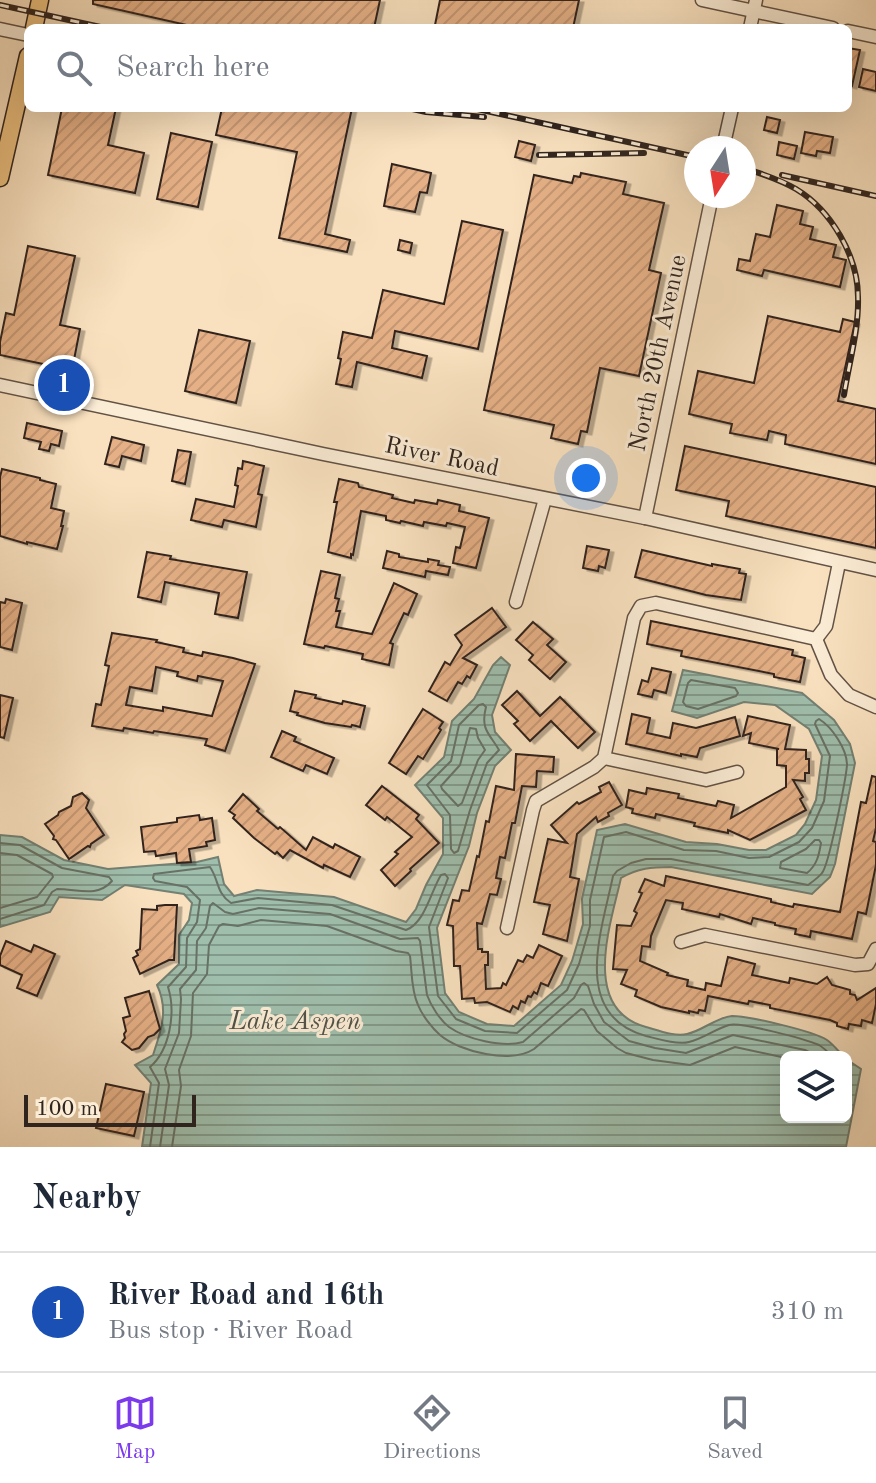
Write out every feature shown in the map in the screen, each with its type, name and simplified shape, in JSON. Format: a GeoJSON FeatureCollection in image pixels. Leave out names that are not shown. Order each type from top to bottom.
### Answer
{"type":"FeatureCollection","features":[{"type":"Feature","properties":{"kind":"main road"},"geometry":{"type":"LineString","coordinates":[[35,24],[40,0]]}},
{"type":"Feature","properties":{"kind":"main road"},"geometry":{"type":"LineString","coordinates":[[0,178],[24,73]]}},
{"type":"Feature","properties":{"kind":"street"},"geometry":{"type":"LineString","coordinates":[[702,0],[755,6],[819,24]]}},
{"type":"Feature","properties":{"kind":"street"},"geometry":{"type":"LineString","coordinates":[[0,29],[24,34]]}},
{"type":"Feature","properties":{"kind":"street"},"geometry":{"type":"LineString","coordinates":[[852,32],[876,37]]}},
{"type":"Feature","properties":{"kind":"street"},"geometry":{"type":"LineString","coordinates":[[726,136],[731,112]]}},
{"type":"Feature","properties":{"kind":"street","name":"North 20th Avenue"},"geometry":{"type":"LineString","coordinates":[[645,518],[710,208]]}},
{"type":"Feature","properties":{"kind":"street","name":"River Road"},"geometry":{"type":"LineString","coordinates":[[0,385],[645,518],[876,570]]}},
{"type":"Feature","properties":{"kind":"street"},"geometry":{"type":"LineString","coordinates":[[516,602],[545,499]]}},
{"type":"Feature","properties":{"kind":"street"},"geometry":{"type":"LineString","coordinates":[[816,639],[826,626],[839,563]]}},
{"type":"Feature","properties":{"kind":"street"},"geometry":{"type":"LineString","coordinates":[[507,928],[536,801],[604,758],[634,618],[641,606],[656,603],[816,639]]}},
{"type":"Feature","properties":{"kind":"street"},"geometry":{"type":"LineString","coordinates":[[816,639],[831,675],[849,695],[876,707]]}},
{"type":"Feature","properties":{"kind":"street"},"geometry":{"type":"LineString","coordinates":[[604,758],[706,780],[737,772]]}},
{"type":"Feature","properties":{"kind":"street"},"geometry":{"type":"LineString","coordinates":[[681,942],[705,935],[855,965],[868,964],[876,949]]}},
{"type":"Feature","properties":{"kind":"water","name":"Lake Aspen"},"geometry":{"type":"Polygon","coordinates":[[[501,657],[510,665],[492,715],[495,732],[511,750],[495,766],[477,813],[469,846],[437,928],[445,993],[459,1012],[487,1024],[514,1026],[561,985],[583,924],[582,899],[597,830],[625,824],[686,842],[766,850],[796,835],[805,824],[816,800],[822,756],[809,729],[775,705],[744,702],[697,718],[672,711],[683,670],[802,693],[834,720],[850,744],[855,763],[830,877],[812,894],[671,867],[645,869],[627,875],[621,878],[611,918],[605,963],[606,984],[613,1002],[626,1017],[646,1027],[677,1035],[687,1034],[732,1016],[809,1032],[827,1040],[839,1051],[780,1051],[780,1123],[851,1123],[846,1147],[142,1147],[151,1083],[135,1065],[153,1055],[163,1012],[157,985],[179,964],[179,935],[189,920],[192,903],[184,894],[125,885],[102,900],[59,897],[50,912],[0,927],[0,835],[22,837],[64,860],[108,869],[197,862],[218,857],[224,884],[234,896],[257,890],[334,897],[406,922],[416,909],[443,854],[443,818],[415,785],[444,757],[452,721],[474,699],[493,665],[501,657]]]}},
{"type":"Feature","properties":{"kind":"water","name":"Lake Aspen"},"geometry":{"type":"Polygon","coordinates":[[[852,1063],[861,1069],[852,1116],[852,1063]]]}},
{"type":"Feature","properties":{"kind":"building"},"geometry":{"type":"Polygon","coordinates":[[[93,0],[380,0],[375,24],[182,24],[93,4],[93,0]]]}},
{"type":"Feature","properties":{"kind":"building"},"geometry":{"type":"Polygon","coordinates":[[[440,0],[579,0],[574,24],[435,24],[440,0]]]}},
{"type":"Feature","properties":{"kind":"building"},"geometry":{"type":"Polygon","coordinates":[[[852,49],[860,50],[852,86],[852,49]]]}},
{"type":"Feature","properties":{"kind":"building"},"geometry":{"type":"Polygon","coordinates":[[[863,69],[876,72],[876,91],[859,87],[863,69]]]}},
{"type":"Feature","properties":{"kind":"building"},"geometry":{"type":"Polygon","coordinates":[[[61,112],[115,112],[108,145],[144,153],[135,193],[48,175],[61,112]]]}},
{"type":"Feature","properties":{"kind":"building"},"geometry":{"type":"Polygon","coordinates":[[[221,112],[351,112],[325,234],[350,240],[347,252],[279,238],[297,152],[216,135],[221,112]]]}},
{"type":"Feature","properties":{"kind":"building"},"geometry":{"type":"Polygon","coordinates":[[[767,117],[780,120],[777,133],[764,130],[767,117]]]}},
{"type":"Feature","properties":{"kind":"building"},"geometry":{"type":"Polygon","coordinates":[[[805,132],[833,137],[830,153],[817,151],[816,156],[801,153],[805,132]]]}},
{"type":"Feature","properties":{"kind":"building"},"geometry":{"type":"Polygon","coordinates":[[[171,133],[212,142],[198,207],[157,199],[171,133]]]}},
{"type":"Feature","properties":{"kind":"building"},"geometry":{"type":"Polygon","coordinates":[[[519,141],[535,145],[531,161],[515,157],[519,141]]]}},
{"type":"Feature","properties":{"kind":"building"},"geometry":{"type":"Polygon","coordinates":[[[779,142],[797,146],[794,159],[777,155],[779,142]]]}},
{"type":"Feature","properties":{"kind":"building"},"geometry":{"type":"Polygon","coordinates":[[[392,164],[431,173],[427,193],[420,192],[415,212],[384,206],[392,164]]]}},
{"type":"Feature","properties":{"kind":"building"},"geometry":{"type":"Polygon","coordinates":[[[581,173],[626,182],[623,194],[664,203],[649,270],[661,273],[639,376],[600,368],[587,432],[581,431],[578,444],[551,438],[554,425],[484,410],[534,175],[572,183],[574,176],[580,177],[581,173]]]}},
{"type":"Feature","properties":{"kind":"building"},"geometry":{"type":"Polygon","coordinates":[[[777,205],[803,211],[800,224],[813,227],[810,239],[836,245],[833,257],[846,260],[840,287],[764,270],[762,276],[737,270],[739,259],[750,261],[756,234],[770,237],[777,205]]]}},
{"type":"Feature","properties":{"kind":"building"},"geometry":{"type":"Polygon","coordinates":[[[462,221],[503,230],[478,349],[395,331],[392,348],[427,356],[422,378],[357,362],[352,387],[336,384],[343,332],[372,338],[383,290],[444,304],[462,221]]]}},
{"type":"Feature","properties":{"kind":"building"},"geometry":{"type":"Polygon","coordinates":[[[400,240],[412,243],[410,253],[398,250],[400,240]]]}},
{"type":"Feature","properties":{"kind":"building"},"geometry":{"type":"Polygon","coordinates":[[[28,246],[75,256],[60,325],[80,329],[72,370],[0,355],[6,313],[14,315],[28,246]]]}},
{"type":"Feature","properties":{"kind":"building"},"geometry":{"type":"Polygon","coordinates":[[[768,316],[840,332],[843,319],[855,322],[838,401],[876,409],[876,464],[785,444],[786,435],[769,431],[767,440],[730,433],[732,424],[689,414],[698,371],[754,383],[768,316]]]}},
{"type":"Feature","properties":{"kind":"building"},"geometry":{"type":"Polygon","coordinates":[[[199,330],[250,341],[236,403],[185,391],[199,330]]]}},
{"type":"Feature","properties":{"kind":"building"},"geometry":{"type":"Polygon","coordinates":[[[27,423],[62,431],[59,446],[51,444],[49,451],[39,449],[41,442],[24,438],[27,423]]]}},
{"type":"Feature","properties":{"kind":"building"},"geometry":{"type":"Polygon","coordinates":[[[112,437],[144,445],[141,461],[122,456],[119,467],[105,464],[112,437]]]}},
{"type":"Feature","properties":{"kind":"building"},"geometry":{"type":"Polygon","coordinates":[[[685,446],[876,487],[876,548],[726,516],[729,501],[676,490],[685,446]]]}},
{"type":"Feature","properties":{"kind":"building"},"geometry":{"type":"Polygon","coordinates":[[[178,450],[191,452],[185,484],[172,481],[178,450]]]}},
{"type":"Feature","properties":{"kind":"building"},"geometry":{"type":"Polygon","coordinates":[[[243,461],[264,466],[256,527],[224,520],[222,527],[191,520],[196,499],[234,507],[238,468],[242,469],[243,461]]]}},
{"type":"Feature","properties":{"kind":"building"},"geometry":{"type":"Polygon","coordinates":[[[2,469],[56,484],[51,508],[64,511],[57,549],[0,536],[2,469]]]}},
{"type":"Feature","properties":{"kind":"building"},"geometry":{"type":"Polygon","coordinates":[[[339,479],[414,503],[415,500],[437,504],[438,500],[460,505],[459,511],[489,518],[476,568],[453,563],[465,527],[447,523],[446,526],[424,522],[423,526],[400,523],[386,520],[386,516],[361,511],[351,558],[328,552],[339,479]]]}},
{"type":"Feature","properties":{"kind":"building"},"geometry":{"type":"Polygon","coordinates":[[[587,546],[609,550],[605,568],[599,566],[598,571],[583,568],[587,546]]]}},
{"type":"Feature","properties":{"kind":"building"},"geometry":{"type":"Polygon","coordinates":[[[642,550],[740,569],[739,573],[746,574],[741,600],[706,595],[635,577],[642,550]]]}},
{"type":"Feature","properties":{"kind":"building"},"geometry":{"type":"Polygon","coordinates":[[[387,551],[399,554],[399,557],[439,561],[438,565],[450,567],[448,575],[426,571],[425,577],[383,568],[387,551]]]}},
{"type":"Feature","properties":{"kind":"building"},"geometry":{"type":"Polygon","coordinates":[[[147,552],[247,572],[238,618],[215,614],[219,593],[165,582],[161,602],[138,597],[147,552]]]}},
{"type":"Feature","properties":{"kind":"building"},"geometry":{"type":"Polygon","coordinates":[[[321,571],[340,575],[335,598],[339,599],[336,611],[340,611],[336,627],[372,634],[394,583],[417,594],[390,643],[393,644],[389,665],[362,659],[363,654],[304,644],[321,571]]]}},
{"type":"Feature","properties":{"kind":"building"},"geometry":{"type":"Polygon","coordinates":[[[6,599],[22,603],[12,650],[0,647],[0,602],[5,603],[6,599]]]}},
{"type":"Feature","properties":{"kind":"building"},"geometry":{"type":"Polygon","coordinates":[[[492,608],[506,627],[463,658],[477,665],[470,678],[467,676],[462,684],[458,682],[447,701],[429,691],[445,662],[450,665],[462,645],[455,635],[492,608]]]}},
{"type":"Feature","properties":{"kind":"building"},"geometry":{"type":"Polygon","coordinates":[[[651,621],[793,650],[792,655],[805,658],[800,682],[681,656],[682,651],[647,644],[651,621]]]}},
{"type":"Feature","properties":{"kind":"building"},"geometry":{"type":"Polygon","coordinates":[[[533,622],[553,639],[547,645],[566,662],[550,679],[529,660],[533,655],[516,640],[533,622]]]}},
{"type":"Feature","properties":{"kind":"building"},"geometry":{"type":"Polygon","coordinates":[[[112,633],[157,640],[184,648],[183,652],[202,656],[203,652],[255,664],[225,751],[205,745],[207,739],[92,726],[96,704],[101,705],[109,666],[105,665],[112,633]],[[156,667],[152,691],[130,687],[126,705],[163,711],[163,707],[212,716],[223,681],[198,676],[197,681],[177,676],[178,672],[156,667]]]}},
{"type":"Feature","properties":{"kind":"building"},"geometry":{"type":"Polygon","coordinates":[[[652,668],[671,672],[666,693],[654,690],[652,697],[638,694],[642,680],[648,682],[652,668]]]}},
{"type":"Feature","properties":{"kind":"building"},"geometry":{"type":"Polygon","coordinates":[[[295,691],[342,704],[343,701],[365,706],[360,727],[325,723],[297,715],[290,711],[295,691]]]}},
{"type":"Feature","properties":{"kind":"building"},"geometry":{"type":"Polygon","coordinates":[[[517,691],[540,716],[560,697],[595,732],[578,748],[551,721],[530,741],[514,724],[518,721],[502,705],[517,691]]]}},
{"type":"Feature","properties":{"kind":"building"},"geometry":{"type":"Polygon","coordinates":[[[0,695],[13,698],[4,738],[0,737],[0,695]]]}},
{"type":"Feature","properties":{"kind":"building"},"geometry":{"type":"Polygon","coordinates":[[[423,709],[443,722],[439,728],[441,730],[423,759],[418,756],[406,774],[389,763],[423,709]]]}},
{"type":"Feature","properties":{"kind":"building"},"geometry":{"type":"Polygon","coordinates":[[[632,714],[650,718],[647,733],[670,738],[673,723],[696,728],[735,717],[740,736],[700,748],[697,757],[681,756],[626,744],[632,714]]]}},
{"type":"Feature","properties":{"kind":"building"},"geometry":{"type":"Polygon","coordinates":[[[748,716],[790,725],[785,749],[806,750],[809,773],[805,773],[805,781],[793,780],[803,797],[800,799],[806,810],[750,840],[728,830],[728,833],[694,826],[695,823],[656,814],[655,818],[632,813],[633,809],[626,807],[629,790],[646,794],[647,788],[716,806],[718,801],[734,805],[731,818],[786,787],[786,766],[777,765],[779,749],[749,743],[751,733],[743,736],[748,716]]]}},
{"type":"Feature","properties":{"kind":"building"},"geometry":{"type":"Polygon","coordinates":[[[282,731],[296,737],[294,741],[334,758],[327,774],[306,765],[303,771],[271,757],[282,731]]]}},
{"type":"Feature","properties":{"kind":"building"},"geometry":{"type":"Polygon","coordinates":[[[516,754],[554,757],[553,772],[537,771],[536,787],[522,786],[505,858],[500,857],[496,878],[501,879],[497,895],[490,894],[482,924],[477,923],[478,949],[488,952],[486,989],[501,988],[503,983],[506,985],[518,960],[523,962],[527,955],[533,958],[539,945],[562,956],[548,986],[541,983],[537,994],[534,992],[531,997],[528,996],[525,1003],[521,1001],[518,1009],[513,1006],[510,1012],[487,1002],[475,1003],[474,998],[462,999],[460,966],[454,966],[453,926],[447,925],[453,900],[459,901],[462,890],[469,891],[496,786],[514,790],[516,754]]]}},
{"type":"Feature","properties":{"kind":"building"},"geometry":{"type":"Polygon","coordinates":[[[872,776],[876,777],[873,841],[876,842],[876,865],[866,914],[858,912],[852,939],[811,931],[810,937],[795,934],[796,929],[775,923],[753,918],[751,924],[720,914],[719,917],[682,909],[683,903],[666,900],[651,936],[650,947],[642,946],[640,961],[667,975],[688,980],[687,986],[705,990],[706,983],[721,986],[728,957],[755,964],[752,975],[789,983],[790,978],[817,984],[827,977],[832,985],[850,990],[857,1000],[876,988],[872,1023],[862,1020],[861,1026],[849,1024],[848,1029],[830,1020],[770,1008],[770,1005],[708,996],[705,1011],[689,1013],[661,1007],[635,996],[637,990],[621,984],[627,970],[613,969],[617,925],[631,926],[645,879],[664,886],[666,876],[771,899],[771,902],[793,907],[794,904],[840,912],[861,802],[866,803],[872,776]]]}},
{"type":"Feature","properties":{"kind":"building"},"geometry":{"type":"Polygon","coordinates":[[[609,782],[622,805],[598,822],[596,817],[577,834],[570,877],[579,879],[567,941],[543,934],[550,905],[534,902],[548,839],[567,843],[551,825],[577,802],[579,804],[601,792],[599,787],[609,782]]]}},
{"type":"Feature","properties":{"kind":"building"},"geometry":{"type":"Polygon","coordinates":[[[382,786],[419,815],[416,819],[439,843],[395,886],[381,870],[412,837],[366,805],[382,786]]]}},
{"type":"Feature","properties":{"kind":"building"},"geometry":{"type":"Polygon","coordinates":[[[82,793],[89,800],[86,808],[104,835],[69,859],[45,824],[71,806],[73,797],[82,793]]]}},
{"type":"Feature","properties":{"kind":"building"},"geometry":{"type":"Polygon","coordinates":[[[243,794],[259,809],[257,811],[306,850],[313,837],[360,857],[350,877],[324,865],[323,868],[290,850],[283,858],[254,838],[229,811],[243,794]]]}},
{"type":"Feature","properties":{"kind":"building"},"geometry":{"type":"Polygon","coordinates":[[[199,815],[200,820],[212,818],[215,840],[206,842],[207,846],[189,849],[191,862],[177,863],[176,853],[156,856],[155,851],[144,852],[141,827],[199,815]]]}},
{"type":"Feature","properties":{"kind":"building"},"geometry":{"type":"Polygon","coordinates":[[[177,905],[174,960],[140,974],[133,958],[140,949],[142,909],[157,910],[157,906],[177,905]]]}},
{"type":"Feature","properties":{"kind":"building"},"geometry":{"type":"Polygon","coordinates":[[[6,941],[31,952],[34,945],[55,954],[37,996],[17,988],[22,975],[0,965],[6,941]]]}},
{"type":"Feature","properties":{"kind":"building"},"geometry":{"type":"Polygon","coordinates":[[[149,991],[160,1029],[139,1048],[132,1050],[122,1042],[126,1031],[123,1018],[130,1016],[125,998],[149,991]]]}},
{"type":"Feature","properties":{"kind":"building"},"geometry":{"type":"Polygon","coordinates":[[[106,1084],[144,1092],[134,1136],[96,1128],[106,1084]]]}},
{"type":"Feature","properties":{"kind":"railway"},"geometry":{"type":"LineString","coordinates":[[0,5],[87,24]]}},
{"type":"Feature","properties":{"kind":"railway"},"geometry":{"type":"LineString","coordinates":[[426,112],[484,117]]}},
{"type":"Feature","properties":{"kind":"railway"},"geometry":{"type":"LineString","coordinates":[[491,112],[684,154]]}},
{"type":"Feature","properties":{"kind":"railway"},"geometry":{"type":"LineString","coordinates":[[539,155],[644,153]]}},
{"type":"Feature","properties":{"kind":"railway"},"geometry":{"type":"LineString","coordinates":[[756,172],[783,182],[809,198],[831,222],[848,250],[857,281],[858,309],[844,395]]}},
{"type":"Feature","properties":{"kind":"railway"},"geometry":{"type":"LineString","coordinates":[[782,175],[876,196]]}},
{"type":"Feature","properties":{"kind":"place","name":"River Road and 16th"},"geometry":{"type":"Point","coordinates":[64,385]}}]}
